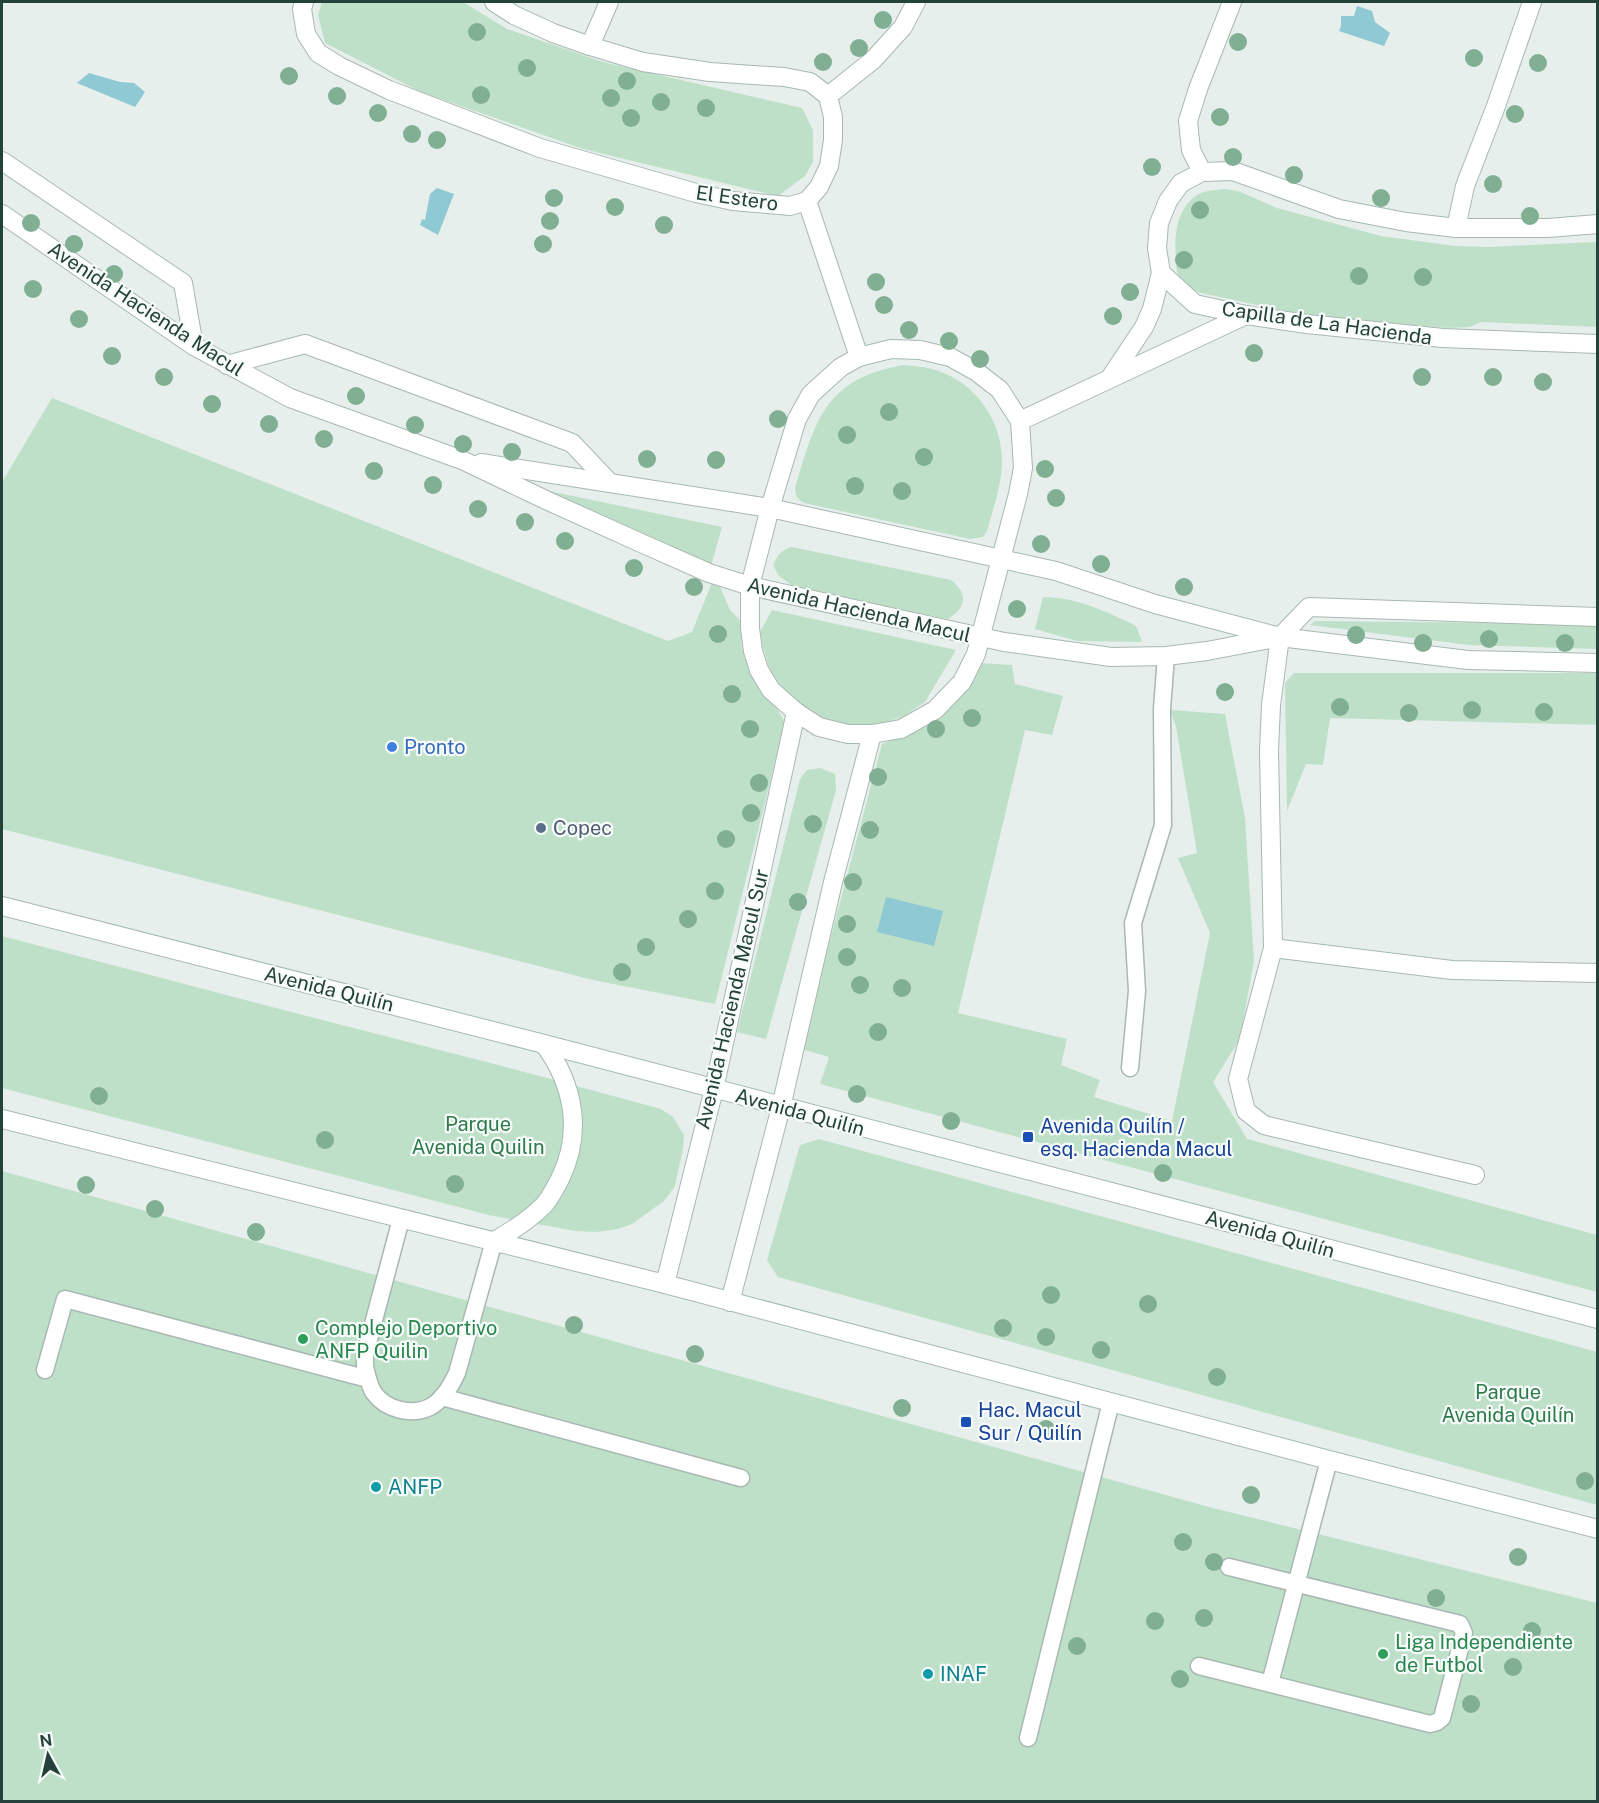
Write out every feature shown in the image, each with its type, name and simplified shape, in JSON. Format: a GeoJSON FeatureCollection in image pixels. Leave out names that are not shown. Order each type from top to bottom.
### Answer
{"type":"FeatureCollection","features":[{"type":"Feature","properties":{"kind":"street","name":"El Estero"},"geometry":{"type":"LineString","coordinates":[[304,2],[302,9],[306,34],[318,53],[339,66],[389,90],[540,148],[696,193],[733,201],[790,206],[807,201],[819,187],[829,166],[833,140],[833,117],[828,96]]}},
{"type":"Feature","properties":{"kind":"street"},"geometry":{"type":"LineString","coordinates":[[494,2],[514,15],[554,33],[643,62],[710,72],[784,77],[810,82],[828,96],[881,52],[903,27],[916,2]]}},
{"type":"Feature","properties":{"kind":"street"},"geometry":{"type":"LineString","coordinates":[[590,46],[609,2]]}},
{"type":"Feature","properties":{"kind":"street"},"geometry":{"type":"LineString","coordinates":[[1202,172],[1191,150],[1188,121],[1232,2]]}},
{"type":"Feature","properties":{"kind":"street"},"geometry":{"type":"LineString","coordinates":[[1456,228],[1465,186],[1500,96],[1532,2]]}},
{"type":"Feature","properties":{"kind":"street"},"geometry":{"type":"LineString","coordinates":[[2,161],[183,283],[194,346]]}},
{"type":"Feature","properties":{"kind":"street"},"geometry":{"type":"LineString","coordinates":[[1110,378],[1144,327],[1152,309],[1161,273],[1157,248],[1159,223],[1168,201],[1181,183],[1202,172],[1233,171],[1339,209],[1406,222],[1456,228],[1548,228],[1598,224]]}},
{"type":"Feature","properties":{"kind":"street"},"geometry":{"type":"LineString","coordinates":[[807,201],[859,357]]}},
{"type":"Feature","properties":{"kind":"street","name":"Avenida Hacienda Macul"},"geometry":{"type":"LineString","coordinates":[[2,214],[194,346],[290,398],[462,460],[709,573],[750,586],[980,637],[1111,657],[1166,656],[1207,651],[1280,637]]}},
{"type":"Feature","properties":{"kind":"street","name":"Capilla de La Hacienda"},"geometry":{"type":"LineString","coordinates":[[1161,273],[1195,304],[1246,315],[1307,324],[1443,338],[1598,344]]}},
{"type":"Feature","properties":{"kind":"street"},"geometry":{"type":"LineString","coordinates":[[1020,422],[1246,315]]}},
{"type":"Feature","properties":{"kind":"street"},"geometry":{"type":"LineString","coordinates":[[228,365],[305,344],[572,443],[608,481]]}},
{"type":"Feature","properties":{"kind":"street"},"geometry":{"type":"LineString","coordinates":[[891,349],[920,350],[950,357],[977,372],[1000,390],[1020,422],[1023,468],[1018,494],[974,658],[962,682],[936,710],[902,729],[872,734],[848,734],[819,727],[795,712],[771,690],[759,670],[753,651],[750,628],[750,586],[770,508],[797,419],[811,394],[841,367],[859,357],[891,349]]}},
{"type":"Feature","properties":{"kind":"street","name":"Avenida Hacienda Macul"},"geometry":{"type":"LineString","coordinates":[[462,460],[770,508],[1056,571],[1155,604],[1280,637],[1468,660],[1598,663]]}},
{"type":"Feature","properties":{"kind":"street"},"geometry":{"type":"LineString","coordinates":[[1475,1175],[1264,1125],[1246,1111],[1238,1079],[1273,948],[1269,751],[1271,705],[1280,637],[1309,607],[1598,616]]}},
{"type":"Feature","properties":{"kind":"street","name":"Avenida Hacienda Macul Sur"},"geometry":{"type":"LineString","coordinates":[[665,1284],[714,1089],[795,712]]}},
{"type":"Feature","properties":{"kind":"street"},"geometry":{"type":"LineString","coordinates":[[730,1302],[781,1107],[834,882],[872,734]]}},
{"type":"Feature","properties":{"kind":"street","name":"Avenida Quilín"},"geometry":{"type":"LineString","coordinates":[[2,906],[544,1044],[1598,1319]]}},
{"type":"Feature","properties":{"kind":"street"},"geometry":{"type":"LineString","coordinates":[[1273,948],[1452,970],[1598,973]]}},
{"type":"Feature","properties":{"kind":"street"},"geometry":{"type":"LineString","coordinates":[[494,1241],[530,1219],[545,1204],[566,1167],[571,1147],[573,1119],[571,1099],[565,1079],[544,1044]]}},
{"type":"Feature","properties":{"kind":"street"},"geometry":{"type":"LineString","coordinates":[[2,1119],[665,1284],[1598,1529]]}},
{"type":"Feature","properties":{"kind":"lane"},"geometry":{"type":"LineString","coordinates":[[1130,1068],[1137,991],[1133,923],[1163,825],[1162,709],[1166,656]]}},
{"type":"Feature","properties":{"kind":"lane"},"geometry":{"type":"LineString","coordinates":[[401,1219],[365,1354],[365,1367],[374,1393],[388,1406],[402,1411],[418,1411],[431,1406],[450,1387],[457,1373],[494,1241]]}},
{"type":"Feature","properties":{"kind":"lane"},"geometry":{"type":"LineString","coordinates":[[45,1370],[65,1299],[368,1379]]}},
{"type":"Feature","properties":{"kind":"lane"},"geometry":{"type":"LineString","coordinates":[[442,1397],[741,1478]]}},
{"type":"Feature","properties":{"kind":"lane"},"geometry":{"type":"LineString","coordinates":[[1028,1738],[1111,1402]]}},
{"type":"Feature","properties":{"kind":"lane"},"geometry":{"type":"LineString","coordinates":[[1270,1683],[1329,1460]]}},
{"type":"Feature","properties":{"kind":"lane"},"geometry":{"type":"LineString","coordinates":[[1199,1666],[1430,1724],[1442,1718],[1464,1634],[1460,1624],[1229,1567]]}},
{"type":"Feature","properties":{"kind":"green space"},"geometry":{"type":"Polygon","coordinates":[[[322,2],[463,2],[507,29],[603,62],[802,108],[813,130],[813,162],[805,176],[778,196],[583,149],[421,92],[325,43],[318,15],[322,2]]]}},
{"type":"Feature","properties":{"kind":"green space"},"geometry":{"type":"Polygon","coordinates":[[[1226,189],[1241,192],[1277,208],[1381,236],[1455,246],[1488,247],[1597,242],[1597,327],[1481,322],[1470,327],[1448,328],[1303,315],[1201,293],[1187,285],[1177,272],[1175,242],[1178,225],[1183,210],[1194,197],[1213,190],[1226,189]]]}},
{"type":"Feature","properties":{"kind":"green space"},"geometry":{"type":"Polygon","coordinates":[[[903,365],[939,371],[953,377],[976,396],[986,407],[993,420],[998,434],[1002,464],[994,506],[983,537],[970,539],[804,503],[796,495],[795,489],[809,442],[827,406],[840,392],[856,381],[903,365]]]}},
{"type":"Feature","properties":{"kind":"green space"},"geometry":{"type":"Polygon","coordinates":[[[52,398],[668,641],[692,632],[715,575],[730,610],[740,620],[742,649],[785,722],[715,1004],[593,980],[2,829],[2,482],[52,398]]]}},
{"type":"Feature","properties":{"kind":"green space"},"geometry":{"type":"Polygon","coordinates":[[[544,490],[722,527],[709,573],[544,490]]]}},
{"type":"Feature","properties":{"kind":"green space"},"geometry":{"type":"Polygon","coordinates":[[[792,547],[951,580],[963,595],[962,605],[948,619],[797,589],[779,576],[773,565],[780,553],[792,547]]]}},
{"type":"Feature","properties":{"kind":"green space"},"geometry":{"type":"Polygon","coordinates":[[[1043,597],[1080,602],[1136,626],[1142,642],[1077,641],[1035,629],[1043,597]]]}},
{"type":"Feature","properties":{"kind":"green space"},"geometry":{"type":"Polygon","coordinates":[[[772,610],[956,650],[925,702],[902,717],[878,725],[849,728],[820,719],[790,697],[772,677],[759,634],[772,610]]]}},
{"type":"Feature","properties":{"kind":"green space"},"geometry":{"type":"Polygon","coordinates":[[[1315,621],[1597,624],[1597,649],[1469,645],[1310,625],[1315,621]]]}},
{"type":"Feature","properties":{"kind":"green space"},"geometry":{"type":"Polygon","coordinates":[[[979,663],[1012,665],[1015,684],[1063,696],[1052,735],[1025,730],[958,1013],[1067,1039],[1061,1065],[1100,1080],[1094,1097],[1172,1121],[1210,933],[1178,858],[1197,853],[1176,727],[1170,710],[1225,714],[1245,818],[1254,961],[1240,1039],[1213,1082],[1247,1139],[1597,1235],[1597,1292],[820,1084],[829,1057],[801,1049],[882,744],[921,729],[965,691],[979,663]]]}},
{"type":"Feature","properties":{"kind":"green space"},"geometry":{"type":"Polygon","coordinates":[[[1294,673],[1597,673],[1597,725],[1330,718],[1323,765],[1306,764],[1287,811],[1285,683],[1294,673]]]}},
{"type":"Feature","properties":{"kind":"green space"},"geometry":{"type":"Polygon","coordinates":[[[820,768],[835,774],[836,790],[766,1039],[737,1032],[800,779],[807,770],[820,768]]]}},
{"type":"Feature","properties":{"kind":"green space","name":"Parque Avenida Quilin"},"geometry":{"type":"Polygon","coordinates":[[[2,936],[661,1109],[673,1117],[684,1135],[675,1186],[664,1201],[632,1224],[597,1232],[575,1231],[489,1215],[2,1088],[2,936]]]}},
{"type":"Feature","properties":{"kind":"green space","name":"Parque Avenida Quilín"},"geometry":{"type":"Polygon","coordinates":[[[819,1139],[1597,1352],[1597,1505],[778,1277],[767,1260],[800,1145],[819,1139]]]}},
{"type":"Feature","properties":{"kind":"green space","name":"Complejo Deportivo ANFP Quilin"},"geometry":{"type":"Polygon","coordinates":[[[2,1171],[1209,1507],[1597,1603],[1597,1801],[2,1801],[2,1171]]]}},
{"type":"Feature","properties":{"kind":"water"},"geometry":{"type":"Polygon","coordinates":[[[1357,6],[1372,11],[1375,22],[1390,33],[1384,46],[1339,31],[1341,16],[1354,16],[1357,6]]]}},
{"type":"Feature","properties":{"kind":"water"},"geometry":{"type":"Polygon","coordinates":[[[89,73],[120,82],[134,83],[145,92],[135,107],[77,83],[89,73]]]}},
{"type":"Feature","properties":{"kind":"water"},"geometry":{"type":"Polygon","coordinates":[[[437,188],[454,194],[438,235],[420,225],[422,219],[425,220],[430,194],[437,188]]]}},
{"type":"Feature","properties":{"kind":"water"},"geometry":{"type":"Polygon","coordinates":[[[886,897],[943,911],[934,946],[877,932],[886,897]]]}},
{"type":"Feature","properties":{"kind":"place","name":"Pronto"},"geometry":{"type":"Point","coordinates":[392,747]}},
{"type":"Feature","properties":{"kind":"place","name":"Copec"},"geometry":{"type":"Point","coordinates":[541,828]}},
{"type":"Feature","properties":{"kind":"place","name":"Avenida Quilín / esq. Hacienda Macul"},"geometry":{"type":"Point","coordinates":[1028,1137]}},
{"type":"Feature","properties":{"kind":"place","name":"Complejo Deportivo ANFP Quilin"},"geometry":{"type":"Point","coordinates":[303,1339]}},
{"type":"Feature","properties":{"kind":"place","name":"Hac. Macul Sur / Quilín"},"geometry":{"type":"Point","coordinates":[966,1422]}},
{"type":"Feature","properties":{"kind":"place","name":"ANFP"},"geometry":{"type":"Point","coordinates":[376,1487]}},
{"type":"Feature","properties":{"kind":"place","name":"Liga Independiente de Futbol"},"geometry":{"type":"Point","coordinates":[1383,1654]}},
{"type":"Feature","properties":{"kind":"place","name":"INAF"},"geometry":{"type":"Point","coordinates":[928,1674]}}]}
